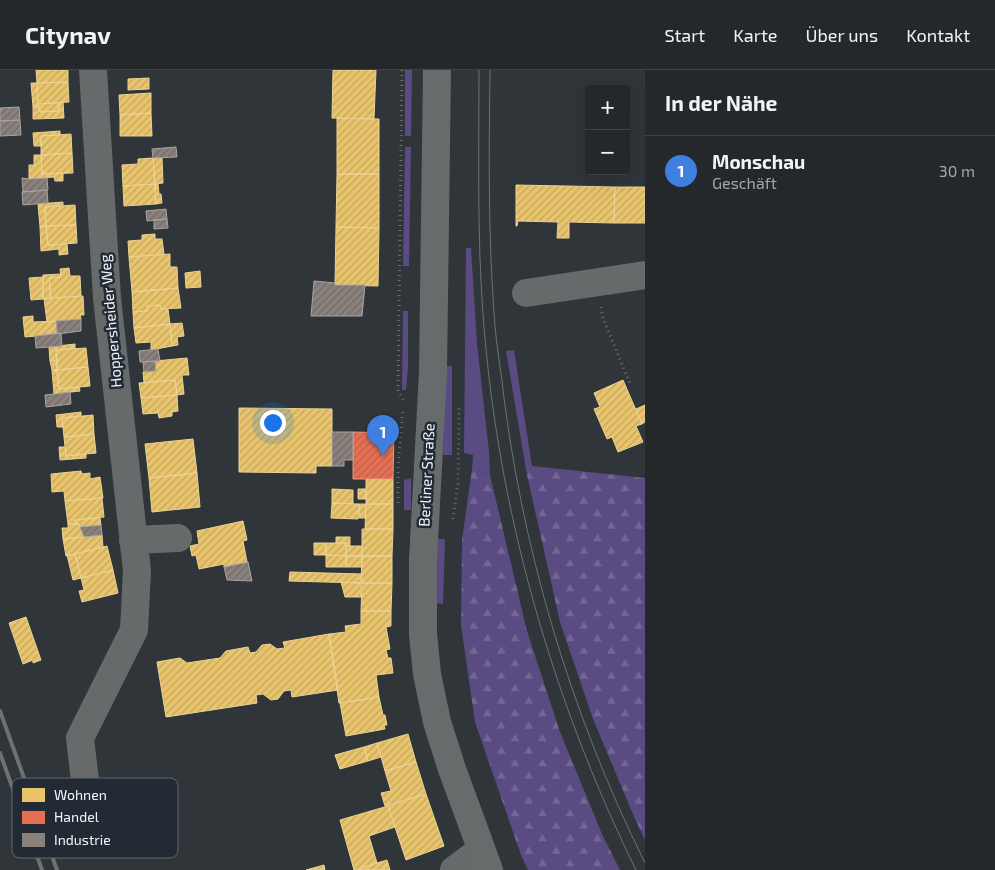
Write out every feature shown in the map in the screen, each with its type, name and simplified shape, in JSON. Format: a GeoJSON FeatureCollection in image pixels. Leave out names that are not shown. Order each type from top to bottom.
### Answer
{"type":"FeatureCollection","features":[{"type":"Feature","properties":{"kind":"main road","name":"Berliner Straße"},"geometry":{"type":"LineString","coordinates":[[437,70],[433,372],[423,560],[423,634],[427,674],[437,722],[485,860]]}},
{"type":"Feature","properties":{"kind":"street","name":"Hoppersheider Weg"},"geometry":{"type":"LineString","coordinates":[[84,778],[80,738],[134,630],[137,571],[107,298],[93,70]]}},
{"type":"Feature","properties":{"kind":"street"},"geometry":{"type":"LineString","coordinates":[[526,293],[645,275]]}},
{"type":"Feature","properties":{"kind":"street"},"geometry":{"type":"LineString","coordinates":[[133,540],[178,538]]}},
{"type":"Feature","properties":{"kind":"street"},"geometry":{"type":"LineString","coordinates":[[454,870],[485,860]]}},
{"type":"Feature","properties":{"kind":"path"},"geometry":{"type":"LineString","coordinates":[[402,70],[398,390],[404,401]]}},
{"type":"Feature","properties":{"kind":"path"},"geometry":{"type":"LineString","coordinates":[[596,282],[603,318],[631,386]]}},
{"type":"Feature","properties":{"kind":"path"},"geometry":{"type":"LineString","coordinates":[[453,520],[458,484],[458,467]]}},
{"type":"Feature","properties":{"kind":"green space"},"geometry":{"type":"Polygon","coordinates":[[[405,70],[412,70],[411,136],[405,136],[405,70]]]}},
{"type":"Feature","properties":{"kind":"green space"},"geometry":{"type":"Polygon","coordinates":[[[405,147],[411,147],[409,266],[403,266],[405,147]]]}},
{"type":"Feature","properties":{"kind":"green space"},"geometry":{"type":"Polygon","coordinates":[[[466,248],[471,248],[477,343],[490,475],[472,469],[473,455],[464,453],[466,248]]]}},
{"type":"Feature","properties":{"kind":"green space"},"geometry":{"type":"Polygon","coordinates":[[[403,311],[408,311],[406,390],[402,390],[403,311]]]}},
{"type":"Feature","properties":{"kind":"green space"},"geometry":{"type":"Polygon","coordinates":[[[514,350],[532,466],[527,475],[506,351],[514,350]]]}},
{"type":"Feature","properties":{"kind":"green space"},"geometry":{"type":"Polygon","coordinates":[[[445,366],[452,366],[452,455],[443,455],[445,366]]]}},
{"type":"Feature","properties":{"kind":"green space"},"geometry":{"type":"Polygon","coordinates":[[[532,466],[645,478],[645,840],[593,719],[560,622],[527,475],[532,466]]]}},
{"type":"Feature","properties":{"kind":"green space"},"geometry":{"type":"Polygon","coordinates":[[[472,469],[490,475],[527,631],[560,732],[602,834],[620,870],[528,870],[521,855],[475,722],[461,625],[462,540],[472,469]]]}},
{"type":"Feature","properties":{"kind":"green space"},"geometry":{"type":"Polygon","coordinates":[[[411,478],[411,510],[404,510],[404,480],[411,478]]]}},
{"type":"Feature","properties":{"kind":"green space"},"geometry":{"type":"Polygon","coordinates":[[[438,539],[445,539],[443,604],[436,603],[435,561],[438,539]]]}},
{"type":"Feature","properties":{"kind":"building: Wohnen"},"geometry":{"type":"Polygon","coordinates":[[[36,70],[68,70],[68,82],[37,83],[36,70]]]}},
{"type":"Feature","properties":{"kind":"building: Wohnen"},"geometry":{"type":"Polygon","coordinates":[[[333,70],[376,70],[374,119],[332,118],[333,70]]]}},
{"type":"Feature","properties":{"kind":"building: Wohnen"},"geometry":{"type":"Polygon","coordinates":[[[149,78],[149,89],[128,90],[128,79],[149,78]]]}},
{"type":"Feature","properties":{"kind":"building: Wohnen"},"geometry":{"type":"Polygon","coordinates":[[[68,82],[69,102],[38,104],[37,83],[68,82]]]}},
{"type":"Feature","properties":{"kind":"building: Wohnen"},"geometry":{"type":"Polygon","coordinates":[[[31,83],[37,83],[38,107],[33,107],[31,83]]]}},
{"type":"Feature","properties":{"kind":"building: Wohnen"},"geometry":{"type":"Polygon","coordinates":[[[151,93],[151,113],[120,115],[119,95],[151,93]]]}},
{"type":"Feature","properties":{"kind":"building: Wohnen"},"geometry":{"type":"Polygon","coordinates":[[[63,102],[64,118],[33,119],[33,107],[39,106],[40,112],[59,111],[59,103],[63,102]]]}},
{"type":"Feature","properties":{"kind":"building: Wohnen"},"geometry":{"type":"Polygon","coordinates":[[[59,103],[59,111],[40,112],[38,107],[38,104],[59,103]]]}},
{"type":"Feature","properties":{"kind":"building: Wohnen"},"geometry":{"type":"Polygon","coordinates":[[[151,113],[152,136],[120,136],[120,115],[151,113]]]}},
{"type":"Feature","properties":{"kind":"building: Wohnen"},"geometry":{"type":"Polygon","coordinates":[[[337,118],[379,119],[379,174],[337,174],[337,118]]]}},
{"type":"Feature","properties":{"kind":"building: Wohnen"},"geometry":{"type":"Polygon","coordinates":[[[60,131],[60,135],[41,136],[41,146],[34,146],[33,133],[60,131]]]}},
{"type":"Feature","properties":{"kind":"building: Wohnen"},"geometry":{"type":"Polygon","coordinates":[[[71,134],[72,153],[41,155],[41,136],[71,134]]]}},
{"type":"Feature","properties":{"kind":"building: Wohnen"},"geometry":{"type":"Polygon","coordinates":[[[72,153],[73,173],[42,174],[41,155],[72,153]]]}},
{"type":"Feature","properties":{"kind":"building: Wohnen"},"geometry":{"type":"Polygon","coordinates":[[[34,155],[41,155],[42,174],[63,173],[63,181],[55,181],[54,177],[29,179],[29,165],[34,165],[34,155]]]}},
{"type":"Feature","properties":{"kind":"building: Wohnen"},"geometry":{"type":"Polygon","coordinates":[[[153,158],[155,184],[123,186],[122,165],[138,164],[138,159],[153,158]]]}},
{"type":"Feature","properties":{"kind":"building: Wohnen"},"geometry":{"type":"Polygon","coordinates":[[[153,158],[162,158],[163,183],[155,184],[153,158]]]}},
{"type":"Feature","properties":{"kind":"building: Wohnen"},"geometry":{"type":"Polygon","coordinates":[[[337,174],[379,174],[379,228],[336,227],[337,174]]]}},
{"type":"Feature","properties":{"kind":"building: Wohnen"},"geometry":{"type":"Polygon","coordinates":[[[155,184],[156,204],[124,206],[123,186],[155,184]]]}},
{"type":"Feature","properties":{"kind":"building: Wohnen"},"geometry":{"type":"Polygon","coordinates":[[[155,184],[158,184],[162,203],[156,204],[155,184]]]}},
{"type":"Feature","properties":{"kind":"building: Wohnen"},"geometry":{"type":"Polygon","coordinates":[[[516,185],[615,187],[614,223],[569,222],[569,238],[557,238],[558,222],[518,221],[516,226],[516,185]]]}},
{"type":"Feature","properties":{"kind":"building: Wohnen"},"geometry":{"type":"Polygon","coordinates":[[[615,187],[645,187],[645,223],[614,223],[615,187]]]}},
{"type":"Feature","properties":{"kind":"building: Wohnen"},"geometry":{"type":"Polygon","coordinates":[[[63,202],[63,205],[45,207],[46,226],[40,227],[38,204],[63,202]]]}},
{"type":"Feature","properties":{"kind":"building: Wohnen"},"geometry":{"type":"Polygon","coordinates":[[[75,205],[76,225],[46,226],[45,207],[75,205]]]}},
{"type":"Feature","properties":{"kind":"building: Wohnen"},"geometry":{"type":"Polygon","coordinates":[[[76,225],[77,243],[48,245],[46,226],[76,225]]]}},
{"type":"Feature","properties":{"kind":"building: Wohnen"},"geometry":{"type":"Polygon","coordinates":[[[46,226],[48,245],[67,244],[68,254],[59,255],[59,249],[41,251],[40,227],[46,226]]]}},
{"type":"Feature","properties":{"kind":"building: Wohnen"},"geometry":{"type":"Polygon","coordinates":[[[336,227],[379,228],[378,286],[335,285],[336,227]]]}},
{"type":"Feature","properties":{"kind":"building: Wohnen"},"geometry":{"type":"Polygon","coordinates":[[[155,234],[155,239],[162,239],[164,254],[129,257],[128,241],[142,240],[142,235],[155,234]]]}},
{"type":"Feature","properties":{"kind":"building: Wohnen"},"geometry":{"type":"Polygon","coordinates":[[[170,254],[170,267],[177,267],[178,288],[132,292],[129,257],[170,254]]]}},
{"type":"Feature","properties":{"kind":"building: Wohnen"},"geometry":{"type":"Polygon","coordinates":[[[69,268],[70,276],[80,276],[81,296],[51,298],[49,278],[61,277],[60,269],[69,268]]]}},
{"type":"Feature","properties":{"kind":"building: Wohnen"},"geometry":{"type":"Polygon","coordinates":[[[200,271],[201,287],[186,288],[185,273],[200,271]]]}},
{"type":"Feature","properties":{"kind":"building: Wohnen"},"geometry":{"type":"Polygon","coordinates":[[[61,274],[61,277],[49,278],[51,298],[43,299],[43,275],[61,274]]]}},
{"type":"Feature","properties":{"kind":"building: Wohnen"},"geometry":{"type":"Polygon","coordinates":[[[43,277],[43,299],[31,300],[29,278],[43,277]]]}},
{"type":"Feature","properties":{"kind":"building: Wohnen"},"geometry":{"type":"Polygon","coordinates":[[[178,288],[181,308],[161,309],[160,305],[147,306],[148,311],[133,312],[132,292],[178,288]]]}},
{"type":"Feature","properties":{"kind":"building: Wohnen"},"geometry":{"type":"Polygon","coordinates":[[[83,296],[84,315],[80,315],[81,319],[47,322],[44,299],[83,296]]]}},
{"type":"Feature","properties":{"kind":"building: Wohnen"},"geometry":{"type":"Polygon","coordinates":[[[160,305],[161,309],[168,309],[170,324],[134,328],[133,312],[148,311],[147,306],[160,305]]]}},
{"type":"Feature","properties":{"kind":"building: Wohnen"},"geometry":{"type":"Polygon","coordinates":[[[33,316],[33,322],[56,321],[57,334],[25,337],[23,317],[33,316]]]}},
{"type":"Feature","properties":{"kind":"building: Wohnen"},"geometry":{"type":"Polygon","coordinates":[[[182,323],[184,336],[177,337],[178,345],[172,346],[170,324],[182,323]]]}},
{"type":"Feature","properties":{"kind":"building: Wohnen"},"geometry":{"type":"Polygon","coordinates":[[[170,324],[172,346],[151,350],[151,342],[136,343],[134,328],[170,324]]]}},
{"type":"Feature","properties":{"kind":"building: Wohnen"},"geometry":{"type":"Polygon","coordinates":[[[75,344],[75,348],[56,350],[57,360],[50,361],[49,347],[75,344]]]}},
{"type":"Feature","properties":{"kind":"building: Wohnen"},"geometry":{"type":"Polygon","coordinates":[[[86,348],[88,367],[57,370],[56,350],[86,348]]]}},
{"type":"Feature","properties":{"kind":"building: Wohnen"},"geometry":{"type":"Polygon","coordinates":[[[187,358],[189,375],[182,375],[184,394],[177,395],[175,380],[144,383],[143,372],[156,371],[155,361],[187,358]]]}},
{"type":"Feature","properties":{"kind":"building: Wohnen"},"geometry":{"type":"Polygon","coordinates":[[[57,360],[57,370],[52,370],[50,361],[57,360]]]}},
{"type":"Feature","properties":{"kind":"building: Wohnen"},"geometry":{"type":"Polygon","coordinates":[[[88,367],[90,386],[59,389],[57,370],[88,367]]]}},
{"type":"Feature","properties":{"kind":"building: Wohnen"},"geometry":{"type":"Polygon","coordinates":[[[52,370],[57,370],[59,389],[79,387],[80,391],[54,394],[52,370]]]}},
{"type":"Feature","properties":{"kind":"building: Wohnen"},"geometry":{"type":"Polygon","coordinates":[[[175,380],[177,395],[141,398],[139,383],[175,380]]]}},
{"type":"Feature","properties":{"kind":"building: Wohnen"},"geometry":{"type":"Polygon","coordinates":[[[623,380],[642,424],[636,426],[643,442],[618,452],[612,437],[607,439],[594,409],[600,407],[594,393],[623,380]]]}},
{"type":"Feature","properties":{"kind":"building: Wohnen"},"geometry":{"type":"Polygon","coordinates":[[[177,395],[178,411],[172,412],[172,416],[159,418],[158,413],[143,414],[141,398],[177,395]]]}},
{"type":"Feature","properties":{"kind":"building: Wohnen"},"geometry":{"type":"Polygon","coordinates":[[[645,405],[645,422],[642,424],[636,409],[645,405]]]}},
{"type":"Feature","properties":{"kind":"building: Wohnen"},"geometry":{"type":"Polygon","coordinates":[[[239,408],[332,409],[332,466],[316,466],[316,473],[239,472],[239,408]]]}},
{"type":"Feature","properties":{"kind":"building: Wohnen"},"geometry":{"type":"Polygon","coordinates":[[[81,412],[81,416],[62,418],[63,427],[57,427],[56,415],[81,412]]]}},
{"type":"Feature","properties":{"kind":"building: Wohnen"},"geometry":{"type":"Polygon","coordinates":[[[93,415],[94,434],[64,437],[62,418],[93,415]]]}},
{"type":"Feature","properties":{"kind":"building: Wohnen"},"geometry":{"type":"Polygon","coordinates":[[[94,434],[96,453],[66,456],[64,437],[94,434]]]}},
{"type":"Feature","properties":{"kind":"building: Wohnen"},"geometry":{"type":"Polygon","coordinates":[[[193,439],[197,473],[149,478],[145,444],[193,439]]]}},
{"type":"Feature","properties":{"kind":"building: Wohnen"},"geometry":{"type":"Polygon","coordinates":[[[59,447],[65,447],[66,456],[86,454],[86,458],[60,460],[59,447]]]}},
{"type":"Feature","properties":{"kind":"building: Wohnen"},"geometry":{"type":"Polygon","coordinates":[[[81,471],[82,474],[90,473],[90,479],[100,477],[103,498],[65,501],[64,491],[52,492],[51,474],[81,471]]]}},
{"type":"Feature","properties":{"kind":"building: Wohnen"},"geometry":{"type":"Polygon","coordinates":[[[197,473],[200,507],[152,512],[149,478],[197,473]]]}},
{"type":"Feature","properties":{"kind":"building: Wohnen"},"geometry":{"type":"Polygon","coordinates":[[[366,479],[393,479],[393,504],[366,504],[366,479]]]}},
{"type":"Feature","properties":{"kind":"building: Wohnen"},"geometry":{"type":"Polygon","coordinates":[[[332,489],[353,490],[353,504],[332,503],[332,489]]]}},
{"type":"Feature","properties":{"kind":"building: Wohnen"},"geometry":{"type":"Polygon","coordinates":[[[358,489],[366,489],[366,499],[358,499],[358,489]]]}},
{"type":"Feature","properties":{"kind":"building: Wohnen"},"geometry":{"type":"Polygon","coordinates":[[[102,498],[104,517],[75,520],[75,524],[68,524],[65,501],[102,498]]]}},
{"type":"Feature","properties":{"kind":"building: Wohnen"},"geometry":{"type":"Polygon","coordinates":[[[332,503],[359,504],[358,519],[331,518],[332,503]]]}},
{"type":"Feature","properties":{"kind":"building: Wohnen"},"geometry":{"type":"Polygon","coordinates":[[[359,504],[366,504],[365,518],[359,518],[359,504]]]}},
{"type":"Feature","properties":{"kind":"building: Wohnen"},"geometry":{"type":"Polygon","coordinates":[[[366,504],[393,504],[393,529],[365,529],[366,504]]]}},
{"type":"Feature","properties":{"kind":"building: Wohnen"},"geometry":{"type":"Polygon","coordinates":[[[100,518],[101,525],[80,527],[79,524],[75,524],[75,520],[100,518]]]}},
{"type":"Feature","properties":{"kind":"building: Wohnen"},"geometry":{"type":"Polygon","coordinates":[[[243,521],[247,540],[243,541],[247,562],[224,567],[224,564],[199,569],[196,555],[192,556],[190,546],[199,544],[197,531],[243,521]]]}},
{"type":"Feature","properties":{"kind":"building: Wohnen"},"geometry":{"type":"Polygon","coordinates":[[[68,524],[79,524],[84,537],[63,539],[62,528],[68,528],[68,524]]]}},
{"type":"Feature","properties":{"kind":"building: Wohnen"},"geometry":{"type":"Polygon","coordinates":[[[362,529],[393,529],[392,556],[362,556],[362,529]]]}},
{"type":"Feature","properties":{"kind":"building: Wohnen"},"geometry":{"type":"Polygon","coordinates":[[[102,535],[103,547],[66,556],[63,539],[102,535]]]}},
{"type":"Feature","properties":{"kind":"building: Wohnen"},"geometry":{"type":"Polygon","coordinates":[[[336,537],[350,537],[350,546],[346,546],[346,543],[336,543],[336,537]]]}},
{"type":"Feature","properties":{"kind":"building: Wohnen"},"geometry":{"type":"Polygon","coordinates":[[[314,543],[326,543],[326,555],[314,555],[314,543]]]}},
{"type":"Feature","properties":{"kind":"building: Wohnen"},"geometry":{"type":"Polygon","coordinates":[[[326,543],[346,543],[346,556],[326,555],[326,543]]]}},
{"type":"Feature","properties":{"kind":"building: Wohnen"},"geometry":{"type":"Polygon","coordinates":[[[107,546],[113,570],[81,578],[75,554],[107,546]]]}},
{"type":"Feature","properties":{"kind":"building: Wohnen"},"geometry":{"type":"Polygon","coordinates":[[[346,546],[362,546],[362,556],[346,556],[346,546]]]}},
{"type":"Feature","properties":{"kind":"building: Wohnen"},"geometry":{"type":"Polygon","coordinates":[[[75,554],[81,578],[73,580],[67,555],[75,554]]]}},
{"type":"Feature","properties":{"kind":"building: Wohnen"},"geometry":{"type":"Polygon","coordinates":[[[326,555],[346,556],[346,567],[326,567],[326,555]]]}},
{"type":"Feature","properties":{"kind":"building: Wohnen"},"geometry":{"type":"Polygon","coordinates":[[[346,556],[362,556],[362,567],[346,567],[346,556]]]}},
{"type":"Feature","properties":{"kind":"building: Wohnen"},"geometry":{"type":"Polygon","coordinates":[[[362,556],[392,556],[392,583],[361,583],[362,556]]]}},
{"type":"Feature","properties":{"kind":"building: Wohnen"},"geometry":{"type":"Polygon","coordinates":[[[113,570],[118,593],[82,602],[79,591],[84,590],[81,578],[113,570]]]}},
{"type":"Feature","properties":{"kind":"building: Wohnen"},"geometry":{"type":"Polygon","coordinates":[[[290,572],[362,574],[361,583],[289,581],[290,572]]]}},
{"type":"Feature","properties":{"kind":"building: Wohnen"},"geometry":{"type":"Polygon","coordinates":[[[341,582],[361,583],[361,597],[345,597],[341,582]]]}},
{"type":"Feature","properties":{"kind":"building: Wohnen"},"geometry":{"type":"Polygon","coordinates":[[[362,583],[392,583],[391,611],[361,611],[362,583]]]}},
{"type":"Feature","properties":{"kind":"building: Wohnen"},"geometry":{"type":"Polygon","coordinates":[[[361,611],[391,611],[391,626],[386,627],[390,649],[386,650],[388,658],[391,658],[393,673],[376,675],[379,697],[339,703],[329,634],[346,632],[345,626],[361,624],[361,611]]]}},
{"type":"Feature","properties":{"kind":"building: Wohnen"},"geometry":{"type":"Polygon","coordinates":[[[26,617],[41,660],[33,663],[33,660],[23,664],[9,623],[26,617]]]}},
{"type":"Feature","properties":{"kind":"building: Wohnen"},"geometry":{"type":"Polygon","coordinates":[[[329,634],[338,690],[292,697],[291,690],[284,691],[278,699],[271,700],[263,694],[256,695],[257,703],[166,717],[157,662],[180,658],[187,663],[220,658],[226,651],[248,647],[250,653],[256,652],[262,645],[270,644],[277,649],[285,648],[283,642],[329,634]]]}},
{"type":"Feature","properties":{"kind":"building: Wohnen"},"geometry":{"type":"Polygon","coordinates":[[[379,697],[387,725],[384,725],[385,729],[346,736],[340,703],[379,697]]]}},
{"type":"Feature","properties":{"kind":"building: Wohnen"},"geometry":{"type":"Polygon","coordinates":[[[408,734],[416,762],[385,771],[377,743],[408,734]]]}},
{"type":"Feature","properties":{"kind":"building: Wohnen"},"geometry":{"type":"Polygon","coordinates":[[[377,743],[381,757],[368,761],[364,747],[377,743]]]}},
{"type":"Feature","properties":{"kind":"building: Wohnen"},"geometry":{"type":"Polygon","coordinates":[[[364,747],[368,761],[340,769],[335,755],[364,747]]]}},
{"type":"Feature","properties":{"kind":"building: Wohnen"},"geometry":{"type":"Polygon","coordinates":[[[416,762],[426,794],[385,806],[381,793],[391,791],[385,771],[416,762]]]}},
{"type":"Feature","properties":{"kind":"building: Wohnen"},"geometry":{"type":"Polygon","coordinates":[[[426,794],[444,846],[406,860],[388,806],[426,794]]]}},
{"type":"Feature","properties":{"kind":"building: Wohnen"},"geometry":{"type":"Polygon","coordinates":[[[388,806],[395,827],[369,836],[377,863],[354,870],[340,820],[388,806]]]}},
{"type":"Feature","properties":{"kind":"building: Wohnen"},"geometry":{"type":"Polygon","coordinates":[[[387,860],[390,870],[357,870],[377,863],[387,860]]]}},
{"type":"Feature","properties":{"kind":"building: Wohnen"},"geometry":{"type":"Polygon","coordinates":[[[324,865],[325,870],[306,870],[324,865]]]}},
{"type":"Feature","properties":{"kind":"building: Handel"},"geometry":{"type":"Polygon","coordinates":[[[353,432],[394,433],[393,479],[353,479],[353,432]]]}},
{"type":"Feature","properties":{"kind":"building: Industrie"},"geometry":{"type":"Polygon","coordinates":[[[19,107],[20,120],[0,121],[0,108],[19,107]]]}},
{"type":"Feature","properties":{"kind":"building: Industrie"},"geometry":{"type":"Polygon","coordinates":[[[20,120],[21,135],[0,136],[0,121],[20,120]]]}},
{"type":"Feature","properties":{"kind":"building: Industrie"},"geometry":{"type":"Polygon","coordinates":[[[176,147],[177,157],[153,158],[152,149],[176,147]]]}},
{"type":"Feature","properties":{"kind":"building: Industrie"},"geometry":{"type":"Polygon","coordinates":[[[22,178],[47,178],[48,190],[23,192],[22,178]]]}},
{"type":"Feature","properties":{"kind":"building: Industrie"},"geometry":{"type":"Polygon","coordinates":[[[47,190],[48,203],[23,205],[22,192],[47,190]]]}},
{"type":"Feature","properties":{"kind":"building: Industrie"},"geometry":{"type":"Polygon","coordinates":[[[166,209],[167,219],[147,221],[146,211],[166,209]]]}},
{"type":"Feature","properties":{"kind":"building: Industrie"},"geometry":{"type":"Polygon","coordinates":[[[167,219],[168,228],[154,229],[154,220],[167,219]]]}},
{"type":"Feature","properties":{"kind":"building: Industrie"},"geometry":{"type":"Polygon","coordinates":[[[314,281],[335,283],[335,285],[365,285],[362,316],[311,316],[314,281]]]}},
{"type":"Feature","properties":{"kind":"building: Industrie"},"geometry":{"type":"Polygon","coordinates":[[[81,319],[81,331],[57,334],[56,321],[81,319]]]}},
{"type":"Feature","properties":{"kind":"building: Industrie"},"geometry":{"type":"Polygon","coordinates":[[[61,333],[62,346],[36,348],[35,336],[61,333]]]}},
{"type":"Feature","properties":{"kind":"building: Industrie"},"geometry":{"type":"Polygon","coordinates":[[[158,349],[160,361],[140,362],[139,351],[158,349]]]}},
{"type":"Feature","properties":{"kind":"building: Industrie"},"geometry":{"type":"Polygon","coordinates":[[[155,361],[156,371],[144,372],[143,362],[155,361]]]}},
{"type":"Feature","properties":{"kind":"building: Industrie"},"geometry":{"type":"Polygon","coordinates":[[[70,392],[71,404],[46,407],[45,395],[70,392]]]}},
{"type":"Feature","properties":{"kind":"building: Industrie"},"geometry":{"type":"Polygon","coordinates":[[[332,432],[353,432],[353,460],[344,460],[344,466],[332,466],[332,432]]]}},
{"type":"Feature","properties":{"kind":"building: Industrie"},"geometry":{"type":"Polygon","coordinates":[[[101,525],[102,535],[84,537],[80,527],[101,525]]]}},
{"type":"Feature","properties":{"kind":"building: Industrie"},"geometry":{"type":"Polygon","coordinates":[[[248,562],[252,581],[227,580],[224,567],[248,562]]]}},
{"type":"Feature","properties":{"kind":"tram line"},"geometry":{"type":"LineString","coordinates":[[479,70],[481,284],[490,386],[501,458],[515,529],[533,600],[554,669],[578,737],[636,870]]}},
{"type":"Feature","properties":{"kind":"tram line"},"geometry":{"type":"LineString","coordinates":[[490,70],[489,161],[494,320],[510,437],[521,500],[535,562],[571,686],[593,746],[645,863]]}},
{"type":"Feature","properties":{"kind":"railway"},"geometry":{"type":"LineString","coordinates":[[0,711],[24,778]]}},
{"type":"Feature","properties":{"kind":"railway"},"geometry":{"type":"LineString","coordinates":[[0,753],[12,786]]}},
{"type":"Feature","properties":{"kind":"railway"},"geometry":{"type":"LineString","coordinates":[[38,858],[42,870]]}},
{"type":"Feature","properties":{"kind":"railway"},"geometry":{"type":"LineString","coordinates":[[53,858],[57,870]]}},
{"type":"Feature","properties":{"kind":"place","name":"Monschau"},"geometry":{"type":"Point","coordinates":[383,456]}}]}
